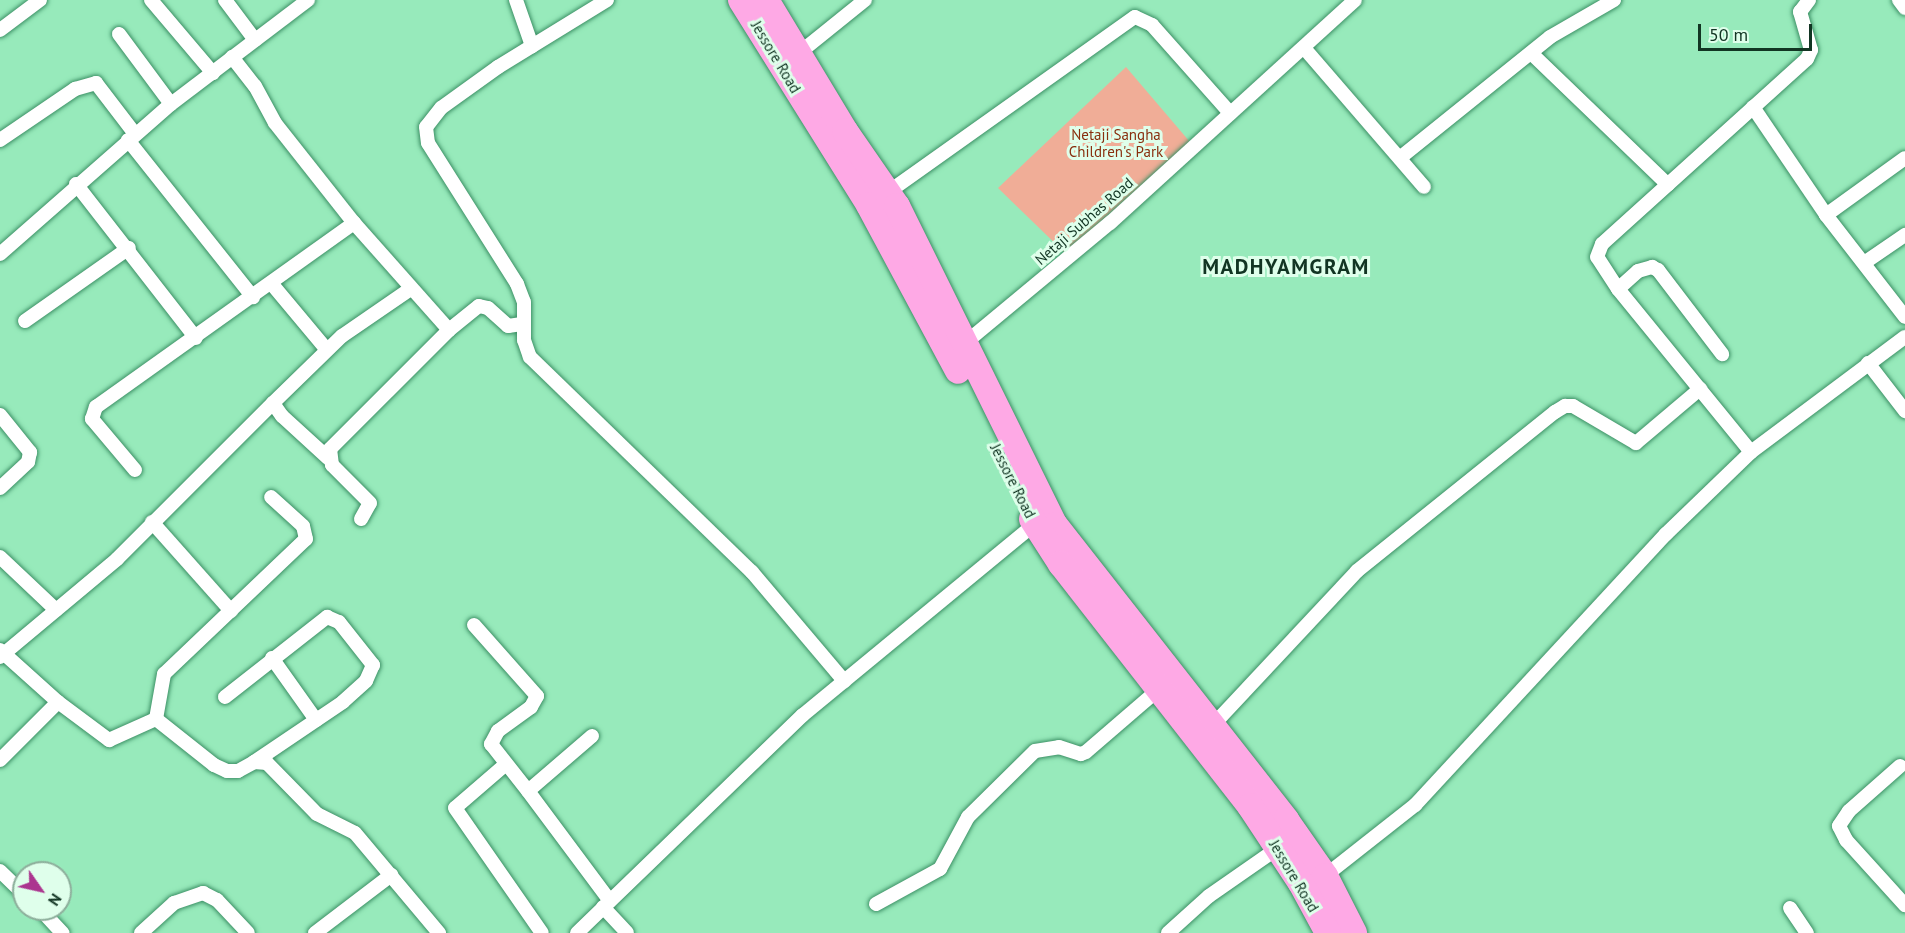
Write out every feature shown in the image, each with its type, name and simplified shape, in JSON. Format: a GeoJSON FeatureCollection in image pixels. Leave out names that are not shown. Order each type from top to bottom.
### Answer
{"type":"FeatureCollection","features":[{"type":"Feature","properties":{"kind":"highway","name":"Jessore Road"},"geometry":{"type":"LineString","coordinates":[[741,0],[907,272],[1035,524],[1061,564],[1160,689],[1278,848],[1328,933]]}},
{"type":"Feature","properties":{"kind":"highway"},"geometry":{"type":"LineString","coordinates":[[766,0],[798,54],[888,193],[1055,525],[1214,724],[1325,876],[1354,933]]}},
{"type":"Feature","properties":{"kind":"street"},"geometry":{"type":"LineString","coordinates":[[0,30],[40,0]]}},
{"type":"Feature","properties":{"kind":"street"},"geometry":{"type":"LineString","coordinates":[[152,0],[213,73]]}},
{"type":"Feature","properties":{"kind":"street"},"geometry":{"type":"LineString","coordinates":[[225,0],[255,40]]}},
{"type":"Feature","properties":{"kind":"street"},"geometry":{"type":"LineString","coordinates":[[0,254],[76,184],[171,104],[308,0]]}},
{"type":"Feature","properties":{"kind":"street"},"geometry":{"type":"LineString","coordinates":[[516,0],[532,46]]}},
{"type":"Feature","properties":{"kind":"street"},"geometry":{"type":"LineString","coordinates":[[607,0],[532,46],[441,108],[426,127],[428,143],[517,284],[524,303],[522,324],[530,357],[550,380],[752,572],[844,681]]}},
{"type":"Feature","properties":{"kind":"street"},"geometry":{"type":"LineString","coordinates":[[798,54],[865,0]]}},
{"type":"Feature","properties":{"kind":"street","name":"Netaji Subhas Road"},"geometry":{"type":"LineString","coordinates":[[964,344],[1110,223],[1230,113],[1305,49],[1355,0]]}},
{"type":"Feature","properties":{"kind":"street"},"geometry":{"type":"LineString","coordinates":[[1401,157],[1566,26],[1614,0]]}},
{"type":"Feature","properties":{"kind":"street"},"geometry":{"type":"LineString","coordinates":[[1751,452],[1618,290],[1600,265],[1599,250],[1807,59],[1811,50],[1800,12],[1809,0]]}},
{"type":"Feature","properties":{"kind":"street"},"geometry":{"type":"LineString","coordinates":[[1899,0],[1905,8]]}},
{"type":"Feature","properties":{"kind":"street"},"geometry":{"type":"LineString","coordinates":[[888,193],[1135,17],[1152,25],[1230,113]]}},
{"type":"Feature","properties":{"kind":"street"},"geometry":{"type":"LineString","coordinates":[[120,34],[171,104]]}},
{"type":"Feature","properties":{"kind":"street"},"geometry":{"type":"LineString","coordinates":[[1305,49],[1401,157],[1424,187]]}},
{"type":"Feature","properties":{"kind":"street"},"geometry":{"type":"LineString","coordinates":[[1531,53],[1668,185]]}},
{"type":"Feature","properties":{"kind":"street"},"geometry":{"type":"LineString","coordinates":[[232,57],[255,86],[275,123],[354,223],[409,290],[449,330]]}},
{"type":"Feature","properties":{"kind":"street"},"geometry":{"type":"LineString","coordinates":[[0,140],[75,89],[96,83],[132,137],[253,297]]}},
{"type":"Feature","properties":{"kind":"street"},"geometry":{"type":"LineString","coordinates":[[1753,107],[1826,215],[1905,317]]}},
{"type":"Feature","properties":{"kind":"street"},"geometry":{"type":"LineString","coordinates":[[1826,215],[1905,158]]}},
{"type":"Feature","properties":{"kind":"street"},"geometry":{"type":"LineString","coordinates":[[76,184],[129,248],[196,338]]}},
{"type":"Feature","properties":{"kind":"street"},"geometry":{"type":"LineString","coordinates":[[135,470],[92,419],[92,413],[134,377],[196,338],[354,223]]}},
{"type":"Feature","properties":{"kind":"street"},"geometry":{"type":"LineString","coordinates":[[1864,263],[1905,235]]}},
{"type":"Feature","properties":{"kind":"street"},"geometry":{"type":"LineString","coordinates":[[25,321],[129,248]]}},
{"type":"Feature","properties":{"kind":"street"},"geometry":{"type":"LineString","coordinates":[[1618,290],[1646,268],[1658,270],[1722,354]]}},
{"type":"Feature","properties":{"kind":"street"},"geometry":{"type":"LineString","coordinates":[[271,283],[327,350]]}},
{"type":"Feature","properties":{"kind":"street"},"geometry":{"type":"LineString","coordinates":[[156,719],[109,740],[58,702],[1,654],[117,559],[327,350],[409,290]]}},
{"type":"Feature","properties":{"kind":"street"},"geometry":{"type":"LineString","coordinates":[[328,458],[330,449],[449,330],[479,306],[488,308],[508,326],[522,324]]}},
{"type":"Feature","properties":{"kind":"street"},"geometry":{"type":"LineString","coordinates":[[1325,876],[1415,805],[1666,534],[1751,452],[1905,337]]}},
{"type":"Feature","properties":{"kind":"street"},"geometry":{"type":"LineString","coordinates":[[1868,363],[1905,411]]}},
{"type":"Feature","properties":{"kind":"street"},"geometry":{"type":"LineString","coordinates":[[1214,724],[1357,571],[1555,412],[1565,406],[1574,406],[1636,442],[1700,389]]}},
{"type":"Feature","properties":{"kind":"street"},"geometry":{"type":"LineString","coordinates":[[273,403],[282,416],[367,497],[369,511],[361,519]]}},
{"type":"Feature","properties":{"kind":"street"},"geometry":{"type":"LineString","coordinates":[[0,415],[30,452],[28,462],[0,488]]}},
{"type":"Feature","properties":{"kind":"street"},"geometry":{"type":"LineString","coordinates":[[156,719],[164,674],[306,539],[303,526],[271,497]]}},
{"type":"Feature","properties":{"kind":"street"},"geometry":{"type":"LineString","coordinates":[[152,522],[231,611]]}},
{"type":"Feature","properties":{"kind":"street"},"geometry":{"type":"LineString","coordinates":[[577,933],[773,741],[1035,524]]}},
{"type":"Feature","properties":{"kind":"street"},"geometry":{"type":"LineString","coordinates":[[0,557],[56,610]]}},
{"type":"Feature","properties":{"kind":"street"},"geometry":{"type":"LineString","coordinates":[[156,719],[214,765],[227,771],[238,771],[316,720],[366,681],[372,665],[368,656],[339,622],[327,616],[225,697]]}},
{"type":"Feature","properties":{"kind":"street"},"geometry":{"type":"LineString","coordinates":[[474,625],[537,696],[531,706],[492,739],[491,744],[528,791],[627,933]]}},
{"type":"Feature","properties":{"kind":"street"},"geometry":{"type":"LineString","coordinates":[[272,658],[316,720]]}},
{"type":"Feature","properties":{"kind":"street"},"geometry":{"type":"LineString","coordinates":[[876,904],[940,869],[968,817],[1035,751],[1059,747],[1081,754],[1086,752],[1160,689]]}},
{"type":"Feature","properties":{"kind":"street"},"geometry":{"type":"LineString","coordinates":[[0,760],[58,702]]}},
{"type":"Feature","properties":{"kind":"street"},"geometry":{"type":"LineString","coordinates":[[528,791],[592,735]]}},
{"type":"Feature","properties":{"kind":"street"},"geometry":{"type":"LineString","coordinates":[[254,762],[267,763],[279,772],[317,814],[355,833],[439,933]]}},
{"type":"Feature","properties":{"kind":"street"},"geometry":{"type":"LineString","coordinates":[[506,764],[455,808],[542,933]]}},
{"type":"Feature","properties":{"kind":"street"},"geometry":{"type":"LineString","coordinates":[[1900,766],[1850,811],[1839,826],[1846,840],[1905,905]]}},
{"type":"Feature","properties":{"kind":"street"},"geometry":{"type":"LineString","coordinates":[[1168,933],[1209,896],[1278,848]]}},
{"type":"Feature","properties":{"kind":"street"},"geometry":{"type":"LineString","coordinates":[[0,871],[12,882]]}},
{"type":"Feature","properties":{"kind":"street"},"geometry":{"type":"LineString","coordinates":[[315,933],[391,875]]}},
{"type":"Feature","properties":{"kind":"street"},"geometry":{"type":"LineString","coordinates":[[141,933],[174,903],[203,893],[217,900],[245,932]]}},
{"type":"Feature","properties":{"kind":"street"},"geometry":{"type":"LineString","coordinates":[[1790,908],[1807,933]]}},
{"type":"Feature","properties":{"kind":"street"},"geometry":{"type":"LineString","coordinates":[[51,921],[62,933]]}},
{"type":"Feature","properties":{"kind":"green space","name":"Netaji Sangha Children's Park"},"geometry":{"type":"Polygon","coordinates":[[[1126,67],[1190,142],[1065,253],[998,188],[1126,67]]]}},
{"type":"Feature","properties":{"kind":"district","name":"MADHYAMGRAM"},"geometry":{"type":"Point","coordinates":[1286,267]}}]}
